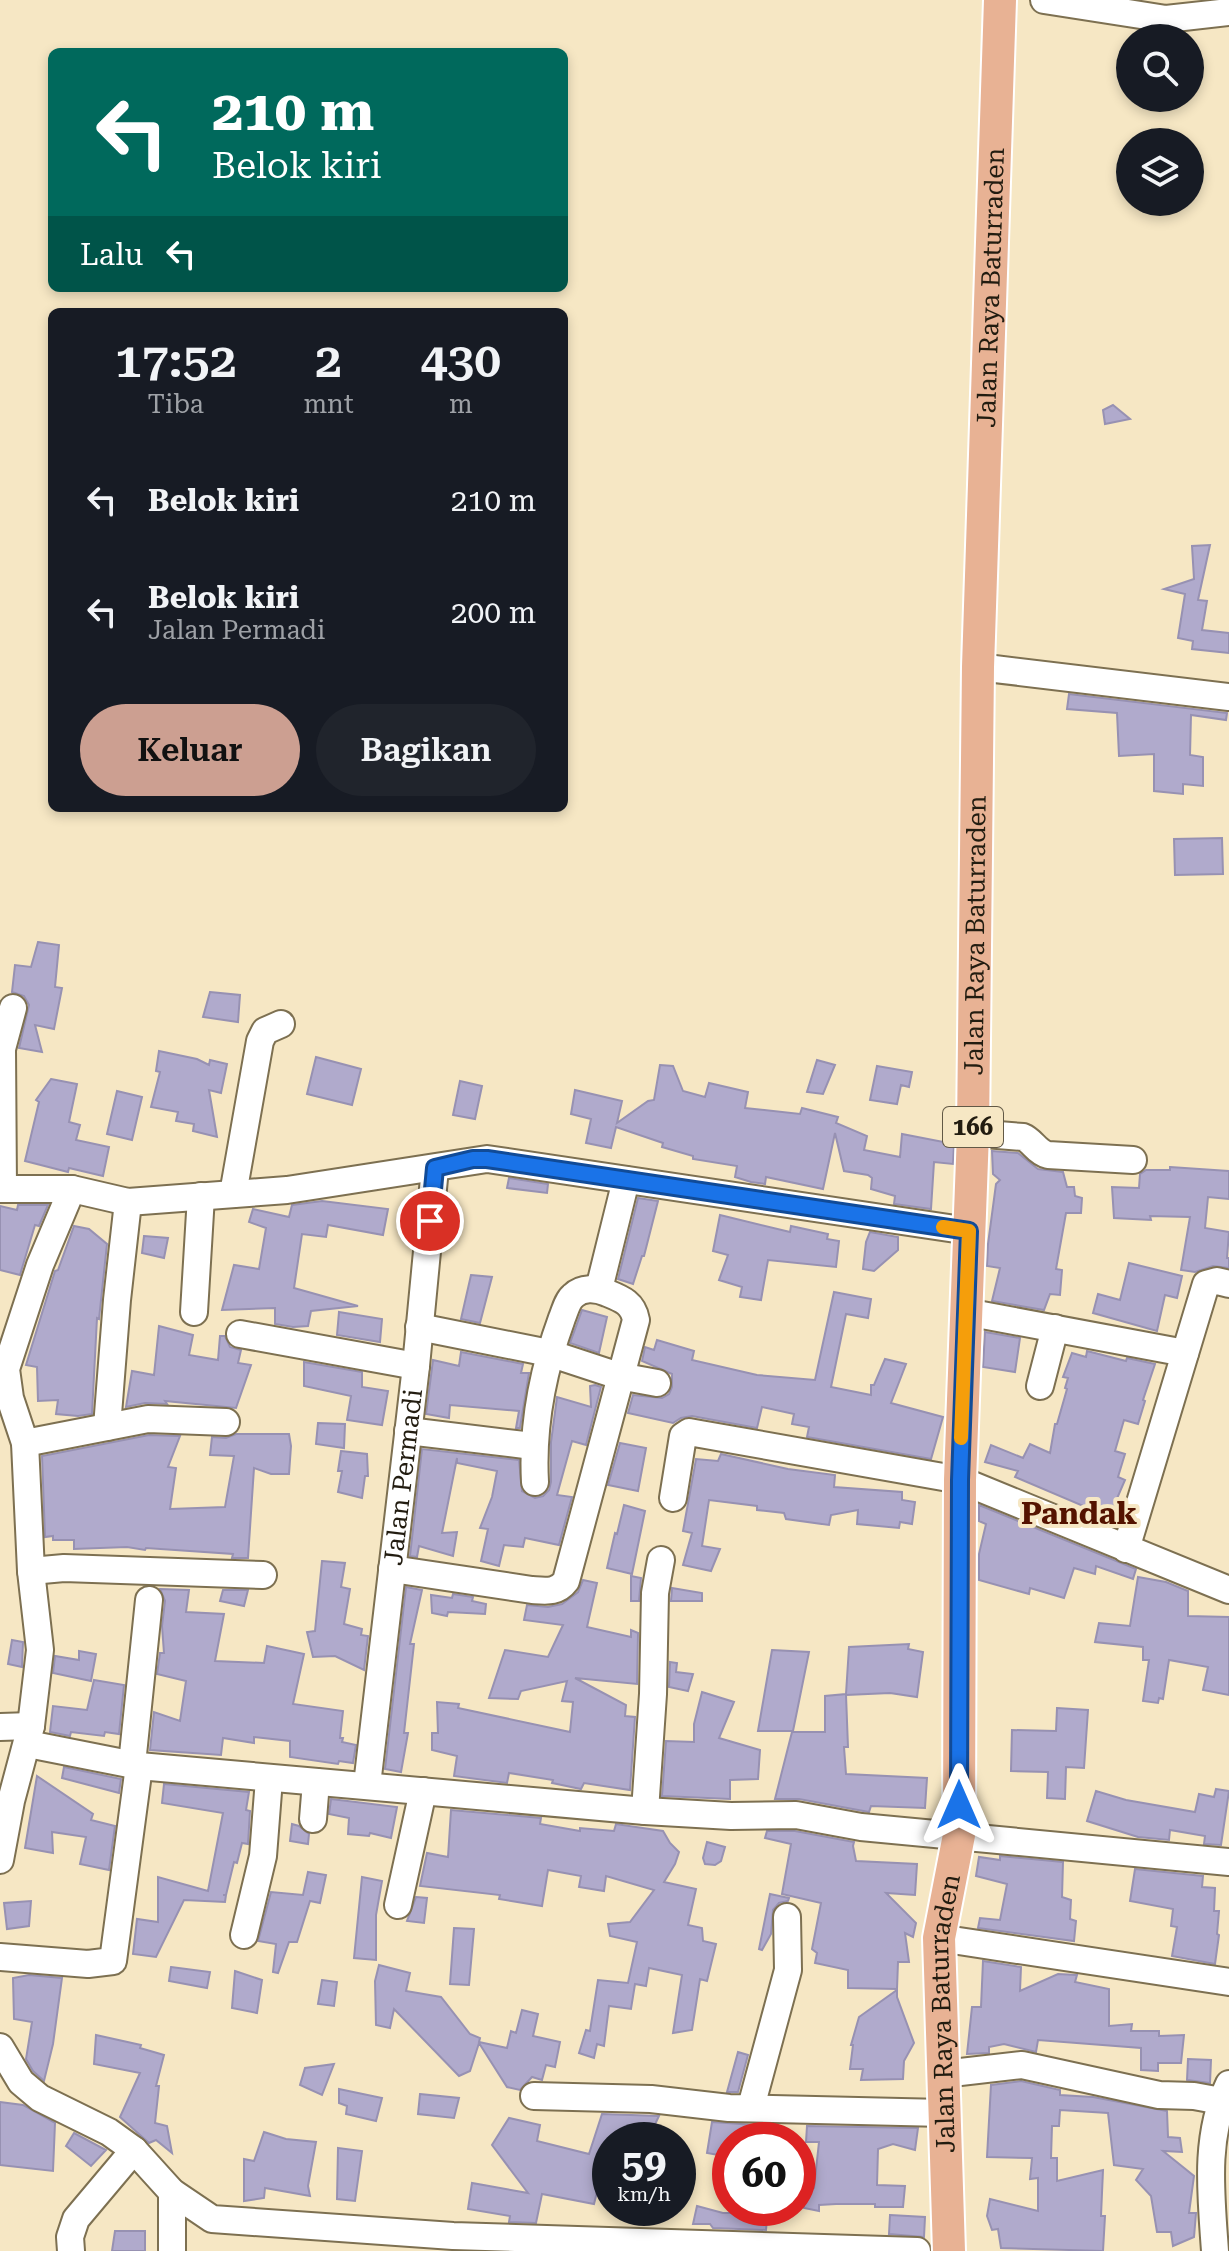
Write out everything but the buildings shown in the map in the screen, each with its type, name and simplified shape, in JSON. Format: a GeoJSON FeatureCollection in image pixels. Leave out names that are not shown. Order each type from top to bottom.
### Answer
{"type":"FeatureCollection","features":[{"type":"Feature","properties":{"kind":"main road","name":"Jalan Raya Baturraden"},"geometry":{"type":"LineString","coordinates":[[949,2251],[939,1938],[959,1835],[960,1480],[973,1133],[978,667],[1000,0]]}},
{"type":"Feature","properties":{"kind":"street"},"geometry":{"type":"LineString","coordinates":[[1044,0],[1166,19],[1229,12]]}},
{"type":"Feature","properties":{"kind":"street"},"geometry":{"type":"LineString","coordinates":[[978,667],[1229,697]]}},
{"type":"Feature","properties":{"kind":"street"},"geometry":{"type":"LineString","coordinates":[[13,1008],[1,1048],[2,1189],[72,1189],[128,1202],[287,1190],[487,1159],[969,1231]]}},
{"type":"Feature","properties":{"kind":"street"},"geometry":{"type":"LineString","coordinates":[[233,1194],[260,1041],[265,1031],[281,1024]]}},
{"type":"Feature","properties":{"kind":"street"},"geometry":{"type":"LineString","coordinates":[[973,1133],[1023,1137],[1048,1155],[1133,1160]]}},
{"type":"Feature","properties":{"kind":"street","name":"Jalan Permadi"},"geometry":{"type":"LineString","coordinates":[[367,1785],[416,1366],[435,1168]]}},
{"type":"Feature","properties":{"kind":"street"},"geometry":{"type":"LineString","coordinates":[[599,1289],[626,1180]]}},
{"type":"Feature","properties":{"kind":"street"},"geometry":{"type":"LineString","coordinates":[[0,1860],[11,1801],[30,1735],[50,1569],[33,1441],[10,1398],[6,1369],[40,1265],[72,1189]]}},
{"type":"Feature","properties":{"kind":"street"},"geometry":{"type":"LineString","coordinates":[[194,1312],[201,1196]]}},
{"type":"Feature","properties":{"kind":"street"},"geometry":{"type":"LineString","coordinates":[[107,1427],[128,1202]]}},
{"type":"Feature","properties":{"kind":"street"},"geometry":{"type":"LineString","coordinates":[[1126,1549],[1206,1284],[1217,1281],[1229,1284]]}},
{"type":"Feature","properties":{"kind":"street"},"geometry":{"type":"LineString","coordinates":[[392,1569],[532,1590],[561,1588],[575,1553],[636,1320],[634,1310],[625,1301],[599,1289],[583,1290],[569,1300],[549,1353],[533,1446],[535,1482]]}},
{"type":"Feature","properties":{"kind":"street"},"geometry":{"type":"LineString","coordinates":[[966,1312],[1185,1353]]}},
{"type":"Feature","properties":{"kind":"street"},"geometry":{"type":"LineString","coordinates":[[419,1327],[549,1353],[619,1376],[657,1383]]}},
{"type":"Feature","properties":{"kind":"street"},"geometry":{"type":"LineString","coordinates":[[1040,1386],[1055,1328]]}},
{"type":"Feature","properties":{"kind":"street"},"geometry":{"type":"LineString","coordinates":[[240,1334],[416,1366]]}},
{"type":"Feature","properties":{"kind":"street"},"geometry":{"type":"LineString","coordinates":[[33,1441],[148,1419],[226,1422]]}},
{"type":"Feature","properties":{"kind":"street"},"geometry":{"type":"LineString","coordinates":[[408,1431],[533,1446]]}},
{"type":"Feature","properties":{"kind":"street"},"geometry":{"type":"LineString","coordinates":[[673,1498],[680,1444],[689,1432],[960,1480],[1229,1590]]}},
{"type":"Feature","properties":{"kind":"street"},"geometry":{"type":"LineString","coordinates":[[645,1811],[653,1694],[655,1593],[661,1560]]}},
{"type":"Feature","properties":{"kind":"street"},"geometry":{"type":"LineString","coordinates":[[50,1569],[263,1575]]}},
{"type":"Feature","properties":{"kind":"street"},"geometry":{"type":"LineString","coordinates":[[0,1957],[88,1964],[113,1961],[135,1765],[149,1600]]}},
{"type":"Feature","properties":{"kind":"street"},"geometry":{"type":"LineString","coordinates":[[0,1727],[135,1765],[645,1811],[731,1816],[796,1815],[861,1827],[1229,1862]]}},
{"type":"Feature","properties":{"kind":"street"},"geometry":{"type":"LineString","coordinates":[[244,1935],[263,1856],[269,1779]]}},
{"type":"Feature","properties":{"kind":"street"},"geometry":{"type":"LineString","coordinates":[[313,1819],[316,1782]]}},
{"type":"Feature","properties":{"kind":"street"},"geometry":{"type":"LineString","coordinates":[[398,1905],[423,1791]]}},
{"type":"Feature","properties":{"kind":"street"},"geometry":{"type":"LineString","coordinates":[[751,2107],[788,1970],[787,1917]]}},
{"type":"Feature","properties":{"kind":"street"},"geometry":{"type":"LineString","coordinates":[[939,1938],[1229,1982]]}},
{"type":"Feature","properties":{"kind":"street"},"geometry":{"type":"LineString","coordinates":[[4,2061],[21,2082],[40,2098],[109,2132],[134,2150],[172,2192],[212,2219],[453,2236],[917,2251]]}},
{"type":"Feature","properties":{"kind":"street"},"geometry":{"type":"LineString","coordinates":[[943,2074],[1022,2065],[1159,2095],[1194,2096],[1225,2092],[1214,2122],[1210,2180],[1215,2251]]}},
{"type":"Feature","properties":{"kind":"street"},"geometry":{"type":"LineString","coordinates":[[534,2096],[651,2099],[706,2107],[944,2113]]}},
{"type":"Feature","properties":{"kind":"street"},"geometry":{"type":"LineString","coordinates":[[71,2251],[70,2237],[76,2219],[134,2150]]}},
{"type":"Feature","properties":{"kind":"street"},"geometry":{"type":"LineString","coordinates":[[172,2192],[172,2251]]}},
{"type":"Feature","properties":{"kind":"slow traffic"},"geometry":{"type":"LineString","coordinates":[[943,1227],[969,1231],[961,1438]]}},
{"type":"Feature","properties":{"kind":"district","name":"Pandak"},"geometry":{"type":"Point","coordinates":[1079,1513]}},
{"type":"Feature","properties":{"kind":"route"},"geometry":{"type":"LineString","coordinates":[[430,1221],[435,1168],[487,1159],[969,1231],[960,1480],[959,1805]]}}]}
